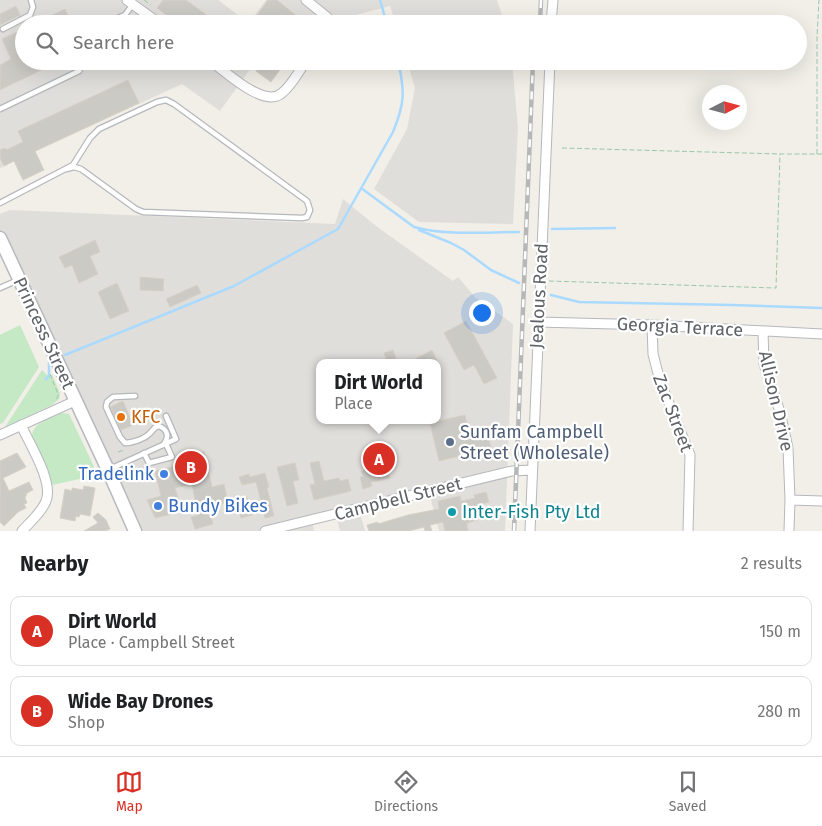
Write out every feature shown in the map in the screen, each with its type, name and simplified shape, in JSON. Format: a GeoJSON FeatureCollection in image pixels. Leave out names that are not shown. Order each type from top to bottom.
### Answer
{"type":"FeatureCollection","features":[{"type":"Feature","properties":{"kind":"main road","name":"Princess Street"},"geometry":{"type":"LineString","coordinates":[[0,238],[135,531]]}},
{"type":"Feature","properties":{"kind":"street"},"geometry":{"type":"LineString","coordinates":[[306,0],[325,15]]}},
{"type":"Feature","properties":{"kind":"street"},"geometry":{"type":"LineString","coordinates":[[552,15],[553,0]]}},
{"type":"Feature","properties":{"kind":"street"},"geometry":{"type":"LineString","coordinates":[[130,2],[148,15]]}},
{"type":"Feature","properties":{"kind":"street"},"geometry":{"type":"LineString","coordinates":[[223,70],[258,95],[267,98],[284,92],[300,70]]}},
{"type":"Feature","properties":{"kind":"street","name":"Jealous Road"},"geometry":{"type":"LineString","coordinates":[[530,531],[550,70]]}},
{"type":"Feature","properties":{"kind":"street","name":"Georgia Terrace"},"geometry":{"type":"LineString","coordinates":[[538,322],[652,324],[822,334]]}},
{"type":"Feature","properties":{"kind":"street","name":"Zac Street"},"geometry":{"type":"LineString","coordinates":[[652,324],[653,354],[658,374],[690,455],[688,531]]}},
{"type":"Feature","properties":{"kind":"street","name":"Allison Drive"},"geometry":{"type":"LineString","coordinates":[[762,331],[766,373],[780,412],[788,448],[789,531]]}},
{"type":"Feature","properties":{"kind":"street"},"geometry":{"type":"LineString","coordinates":[[0,435],[75,401]]}},
{"type":"Feature","properties":{"kind":"street"},"geometry":{"type":"LineString","coordinates":[[21,425],[47,480],[48,491],[44,506],[22,531]]}},
{"type":"Feature","properties":{"kind":"street","name":"Campbell Street"},"geometry":{"type":"LineString","coordinates":[[264,531],[512,471],[532,470]]}},
{"type":"Feature","properties":{"kind":"street"},"geometry":{"type":"LineString","coordinates":[[790,500],[822,501]]}},
{"type":"Feature","properties":{"kind":"lane"},"geometry":{"type":"LineString","coordinates":[[30,15],[33,7],[31,0]]}},
{"type":"Feature","properties":{"kind":"lane"},"geometry":{"type":"LineString","coordinates":[[122,15],[130,2]]}},
{"type":"Feature","properties":{"kind":"lane"},"geometry":{"type":"LineString","coordinates":[[4,29],[15,23]]}},
{"type":"Feature","properties":{"kind":"lane"},"geometry":{"type":"LineString","coordinates":[[0,108],[80,70]]}},
{"type":"Feature","properties":{"kind":"lane"},"geometry":{"type":"LineString","coordinates":[[0,203],[75,162],[90,138],[99,129],[166,100],[307,201],[310,210],[307,217],[302,218],[143,212],[136,209],[81,169],[66,168]]}},
{"type":"Feature","properties":{"kind":"lane"},"geometry":{"type":"LineString","coordinates":[[0,288],[19,280]]}},
{"type":"Feature","properties":{"kind":"lane"},"geometry":{"type":"LineString","coordinates":[[135,396],[113,397],[107,402],[106,407],[120,437],[129,443],[148,435],[153,428],[159,426],[164,428],[167,433],[164,444]]}},
{"type":"Feature","properties":{"kind":"lane"},"geometry":{"type":"LineString","coordinates":[[108,470],[176,439],[166,416]]}},
{"type":"Feature","properties":{"kind":"lane"},"geometry":{"type":"LineString","coordinates":[[144,453],[148,463],[172,457],[164,444]]}},
{"type":"Feature","properties":{"kind":"path"},"geometry":{"type":"LineString","coordinates":[[144,0],[151,5]]}},
{"type":"Feature","properties":{"kind":"path"},"geometry":{"type":"LineString","coordinates":[[817,154],[817,37],[819,0]]}},
{"type":"Feature","properties":{"kind":"path"},"geometry":{"type":"LineString","coordinates":[[562,148],[822,154]]}},
{"type":"Feature","properties":{"kind":"path"},"geometry":{"type":"LineString","coordinates":[[540,281],[776,288],[780,154]]}},
{"type":"Feature","properties":{"kind":"path"},"geometry":{"type":"LineString","coordinates":[[50,374],[58,394],[53,401],[57,409]]}},
{"type":"Feature","properties":{"kind":"path"},"geometry":{"type":"LineString","coordinates":[[133,423],[140,420],[141,422]]}},
{"type":"Feature","properties":{"kind":"shaded area"},"geometry":{"type":"Polygon","coordinates":[[[0,0],[218,0],[238,15],[15,15],[15,70],[250,70],[220,111],[182,84],[0,168],[0,0]]]}},
{"type":"Feature","properties":{"kind":"shaded area"},"geometry":{"type":"Polygon","coordinates":[[[266,0],[497,0],[502,15],[393,15],[390,6],[356,15],[255,15],[266,0]]]}},
{"type":"Feature","properties":{"kind":"shaded area"},"geometry":{"type":"Polygon","coordinates":[[[410,70],[513,70],[518,128],[513,224],[419,222],[374,189],[407,129],[415,88],[410,70]]]}},
{"type":"Feature","properties":{"kind":"shaded area"},"geometry":{"type":"Polygon","coordinates":[[[343,199],[376,226],[453,281],[458,277],[475,297],[513,324],[505,531],[439,531],[429,492],[359,509],[365,531],[340,531],[336,515],[312,521],[314,531],[289,531],[288,527],[269,531],[134,531],[0,234],[0,214],[10,210],[335,224],[343,199]]]}},
{"type":"Feature","properties":{"kind":"green space"},"geometry":{"type":"Polygon","coordinates":[[[20,325],[39,367],[3,423],[0,424],[0,335],[20,325]]]}},
{"type":"Feature","properties":{"kind":"green space"},"geometry":{"type":"Polygon","coordinates":[[[42,370],[47,375],[52,375],[60,393],[59,399],[52,405],[5,427],[42,370]]]}},
{"type":"Feature","properties":{"kind":"green space"},"geometry":{"type":"Polygon","coordinates":[[[62,413],[69,414],[98,475],[52,485],[32,440],[32,434],[41,422],[62,413]]]}},
{"type":"Feature","properties":{"kind":"building"},"geometry":{"type":"Polygon","coordinates":[[[163,0],[186,0],[207,15],[166,15],[157,8],[163,0]]]}},
{"type":"Feature","properties":{"kind":"building"},"geometry":{"type":"Polygon","coordinates":[[[268,0],[277,0],[295,15],[257,15],[268,0]]]}},
{"type":"Feature","properties":{"kind":"building"},"geometry":{"type":"Polygon","coordinates":[[[16,6],[20,15],[15,15],[15,18],[0,25],[0,14],[16,6]]]}},
{"type":"Feature","properties":{"kind":"building"},"geometry":{"type":"Polygon","coordinates":[[[65,9],[68,15],[53,15],[65,9]]]}},
{"type":"Feature","properties":{"kind":"building"},"geometry":{"type":"Polygon","coordinates":[[[15,33],[15,70],[41,70],[0,90],[0,65],[11,59],[2,39],[15,33]]]}},
{"type":"Feature","properties":{"kind":"building"},"geometry":{"type":"Polygon","coordinates":[[[257,70],[280,70],[271,82],[257,70]]]}},
{"type":"Feature","properties":{"kind":"building"},"geometry":{"type":"Polygon","coordinates":[[[128,80],[139,103],[35,151],[44,170],[23,180],[14,161],[4,166],[0,158],[0,150],[5,148],[6,150],[23,142],[18,131],[128,80]]]}},
{"type":"Feature","properties":{"kind":"building"},"geometry":{"type":"Polygon","coordinates":[[[95,240],[100,252],[90,256],[98,274],[79,283],[72,265],[65,268],[59,257],[95,240]]]}},
{"type":"Feature","properties":{"kind":"building"},"geometry":{"type":"Polygon","coordinates":[[[140,277],[164,279],[163,291],[140,290],[140,277]]]}},
{"type":"Feature","properties":{"kind":"building"},"geometry":{"type":"Polygon","coordinates":[[[117,283],[129,311],[110,319],[98,292],[117,283]]]}},
{"type":"Feature","properties":{"kind":"building"},"geometry":{"type":"Polygon","coordinates":[[[197,285],[201,293],[170,307],[166,299],[197,285]]]}},
{"type":"Feature","properties":{"kind":"building"},"geometry":{"type":"Polygon","coordinates":[[[466,321],[497,378],[484,384],[474,365],[464,370],[444,333],[466,321]]]}},
{"type":"Feature","properties":{"kind":"building"},"geometry":{"type":"Polygon","coordinates":[[[393,350],[396,359],[386,359],[384,353],[393,350]]]}},
{"type":"Feature","properties":{"kind":"building"},"geometry":{"type":"Polygon","coordinates":[[[432,350],[436,359],[415,359],[432,350]]]}},
{"type":"Feature","properties":{"kind":"building","name":"KFC"},"geometry":{"type":"Polygon","coordinates":[[[123,401],[133,425],[121,430],[110,407],[123,401]]]}},
{"type":"Feature","properties":{"kind":"building"},"geometry":{"type":"Polygon","coordinates":[[[465,415],[469,433],[486,429],[492,451],[479,454],[478,452],[439,461],[430,424],[441,424],[441,420],[465,415]]]}},
{"type":"Feature","properties":{"kind":"building"},"geometry":{"type":"Polygon","coordinates":[[[382,442],[390,478],[371,482],[372,486],[363,489],[360,477],[363,476],[361,471],[375,467],[369,445],[382,442]]]}},
{"type":"Feature","properties":{"kind":"building"},"geometry":{"type":"Polygon","coordinates":[[[204,452],[212,487],[224,484],[228,502],[209,507],[213,524],[195,529],[191,517],[198,515],[192,484],[175,488],[179,501],[169,503],[172,514],[155,518],[147,500],[161,496],[155,471],[188,463],[186,457],[204,452]]]}},
{"type":"Feature","properties":{"kind":"building"},"geometry":{"type":"Polygon","coordinates":[[[17,453],[26,467],[3,478],[9,491],[29,482],[33,490],[27,493],[25,498],[27,503],[24,504],[26,508],[18,512],[4,526],[0,522],[0,461],[17,453]]]}},
{"type":"Feature","properties":{"kind":"building"},"geometry":{"type":"Polygon","coordinates":[[[319,461],[324,481],[339,478],[340,481],[348,479],[351,491],[314,500],[310,485],[315,484],[310,463],[319,461]]]}},
{"type":"Feature","properties":{"kind":"building"},"geometry":{"type":"Polygon","coordinates":[[[295,463],[299,480],[293,481],[298,503],[287,506],[277,467],[295,463]]]}},
{"type":"Feature","properties":{"kind":"building"},"geometry":{"type":"Polygon","coordinates":[[[265,473],[274,516],[265,518],[256,482],[242,485],[239,477],[249,474],[250,477],[265,473]]]}},
{"type":"Feature","properties":{"kind":"building"},"geometry":{"type":"Polygon","coordinates":[[[84,486],[95,488],[90,516],[80,514],[79,517],[76,516],[75,521],[60,518],[65,489],[72,491],[72,488],[83,490],[84,486]]]}},
{"type":"Feature","properties":{"kind":"building"},"geometry":{"type":"Polygon","coordinates":[[[486,492],[489,502],[475,506],[478,520],[467,523],[468,531],[445,531],[443,522],[430,525],[432,531],[425,531],[424,527],[409,531],[369,531],[367,525],[439,509],[438,501],[460,496],[461,501],[475,498],[474,495],[486,492]]]}},
{"type":"Feature","properties":{"kind":"building"},"geometry":{"type":"Polygon","coordinates":[[[247,497],[252,515],[241,518],[236,499],[247,497]]]}},
{"type":"Feature","properties":{"kind":"building"},"geometry":{"type":"Polygon","coordinates":[[[98,513],[106,520],[110,529],[105,531],[84,531],[98,523],[93,517],[98,513]]]}},
{"type":"Feature","properties":{"kind":"waterway"},"geometry":{"type":"LineString","coordinates":[[380,0],[384,15]]}},
{"type":"Feature","properties":{"kind":"waterway"},"geometry":{"type":"LineString","coordinates":[[65,355],[234,286],[338,229],[397,122],[403,97],[400,70]]}},
{"type":"Feature","properties":{"kind":"waterway"},"geometry":{"type":"LineString","coordinates":[[361,188],[414,227],[453,233],[519,232]]}},
{"type":"Feature","properties":{"kind":"waterway"},"geometry":{"type":"LineString","coordinates":[[552,229],[615,228]]}},
{"type":"Feature","properties":{"kind":"waterway"},"geometry":{"type":"LineString","coordinates":[[419,230],[451,243],[491,270],[519,283]]}},
{"type":"Feature","properties":{"kind":"waterway"},"geometry":{"type":"LineString","coordinates":[[551,295],[579,302],[822,308]]}},
{"type":"Feature","properties":{"kind":"waterway"},"geometry":{"type":"LineString","coordinates":[[46,379],[49,376],[49,363]]}},
{"type":"Feature","properties":{"kind":"railway"},"geometry":{"type":"LineString","coordinates":[[540,15],[541,0]]}},
{"type":"Feature","properties":{"kind":"railway"},"geometry":{"type":"LineString","coordinates":[[514,531],[533,70]]}},
{"type":"Feature","properties":{"kind":"place","name":"KFC"},"geometry":{"type":"Point","coordinates":[121,417]}},
{"type":"Feature","properties":{"kind":"place","name":"Sunfam Campbell Street (Wholesale)"},"geometry":{"type":"Point","coordinates":[450,442]}},
{"type":"Feature","properties":{"kind":"place","name":"Dirt World"},"geometry":{"type":"Point","coordinates":[379,459]}},
{"type":"Feature","properties":{"kind":"place","name":"Wide Bay Drones"},"geometry":{"type":"Point","coordinates":[191,467]}},
{"type":"Feature","properties":{"kind":"place","name":"Tradelink"},"geometry":{"type":"Point","coordinates":[164,474]}},
{"type":"Feature","properties":{"kind":"place","name":"Bundy Bikes"},"geometry":{"type":"Point","coordinates":[158,506]}},
{"type":"Feature","properties":{"kind":"place","name":"Inter-Fish Pty Ltd"},"geometry":{"type":"Point","coordinates":[452,512]}}]}
